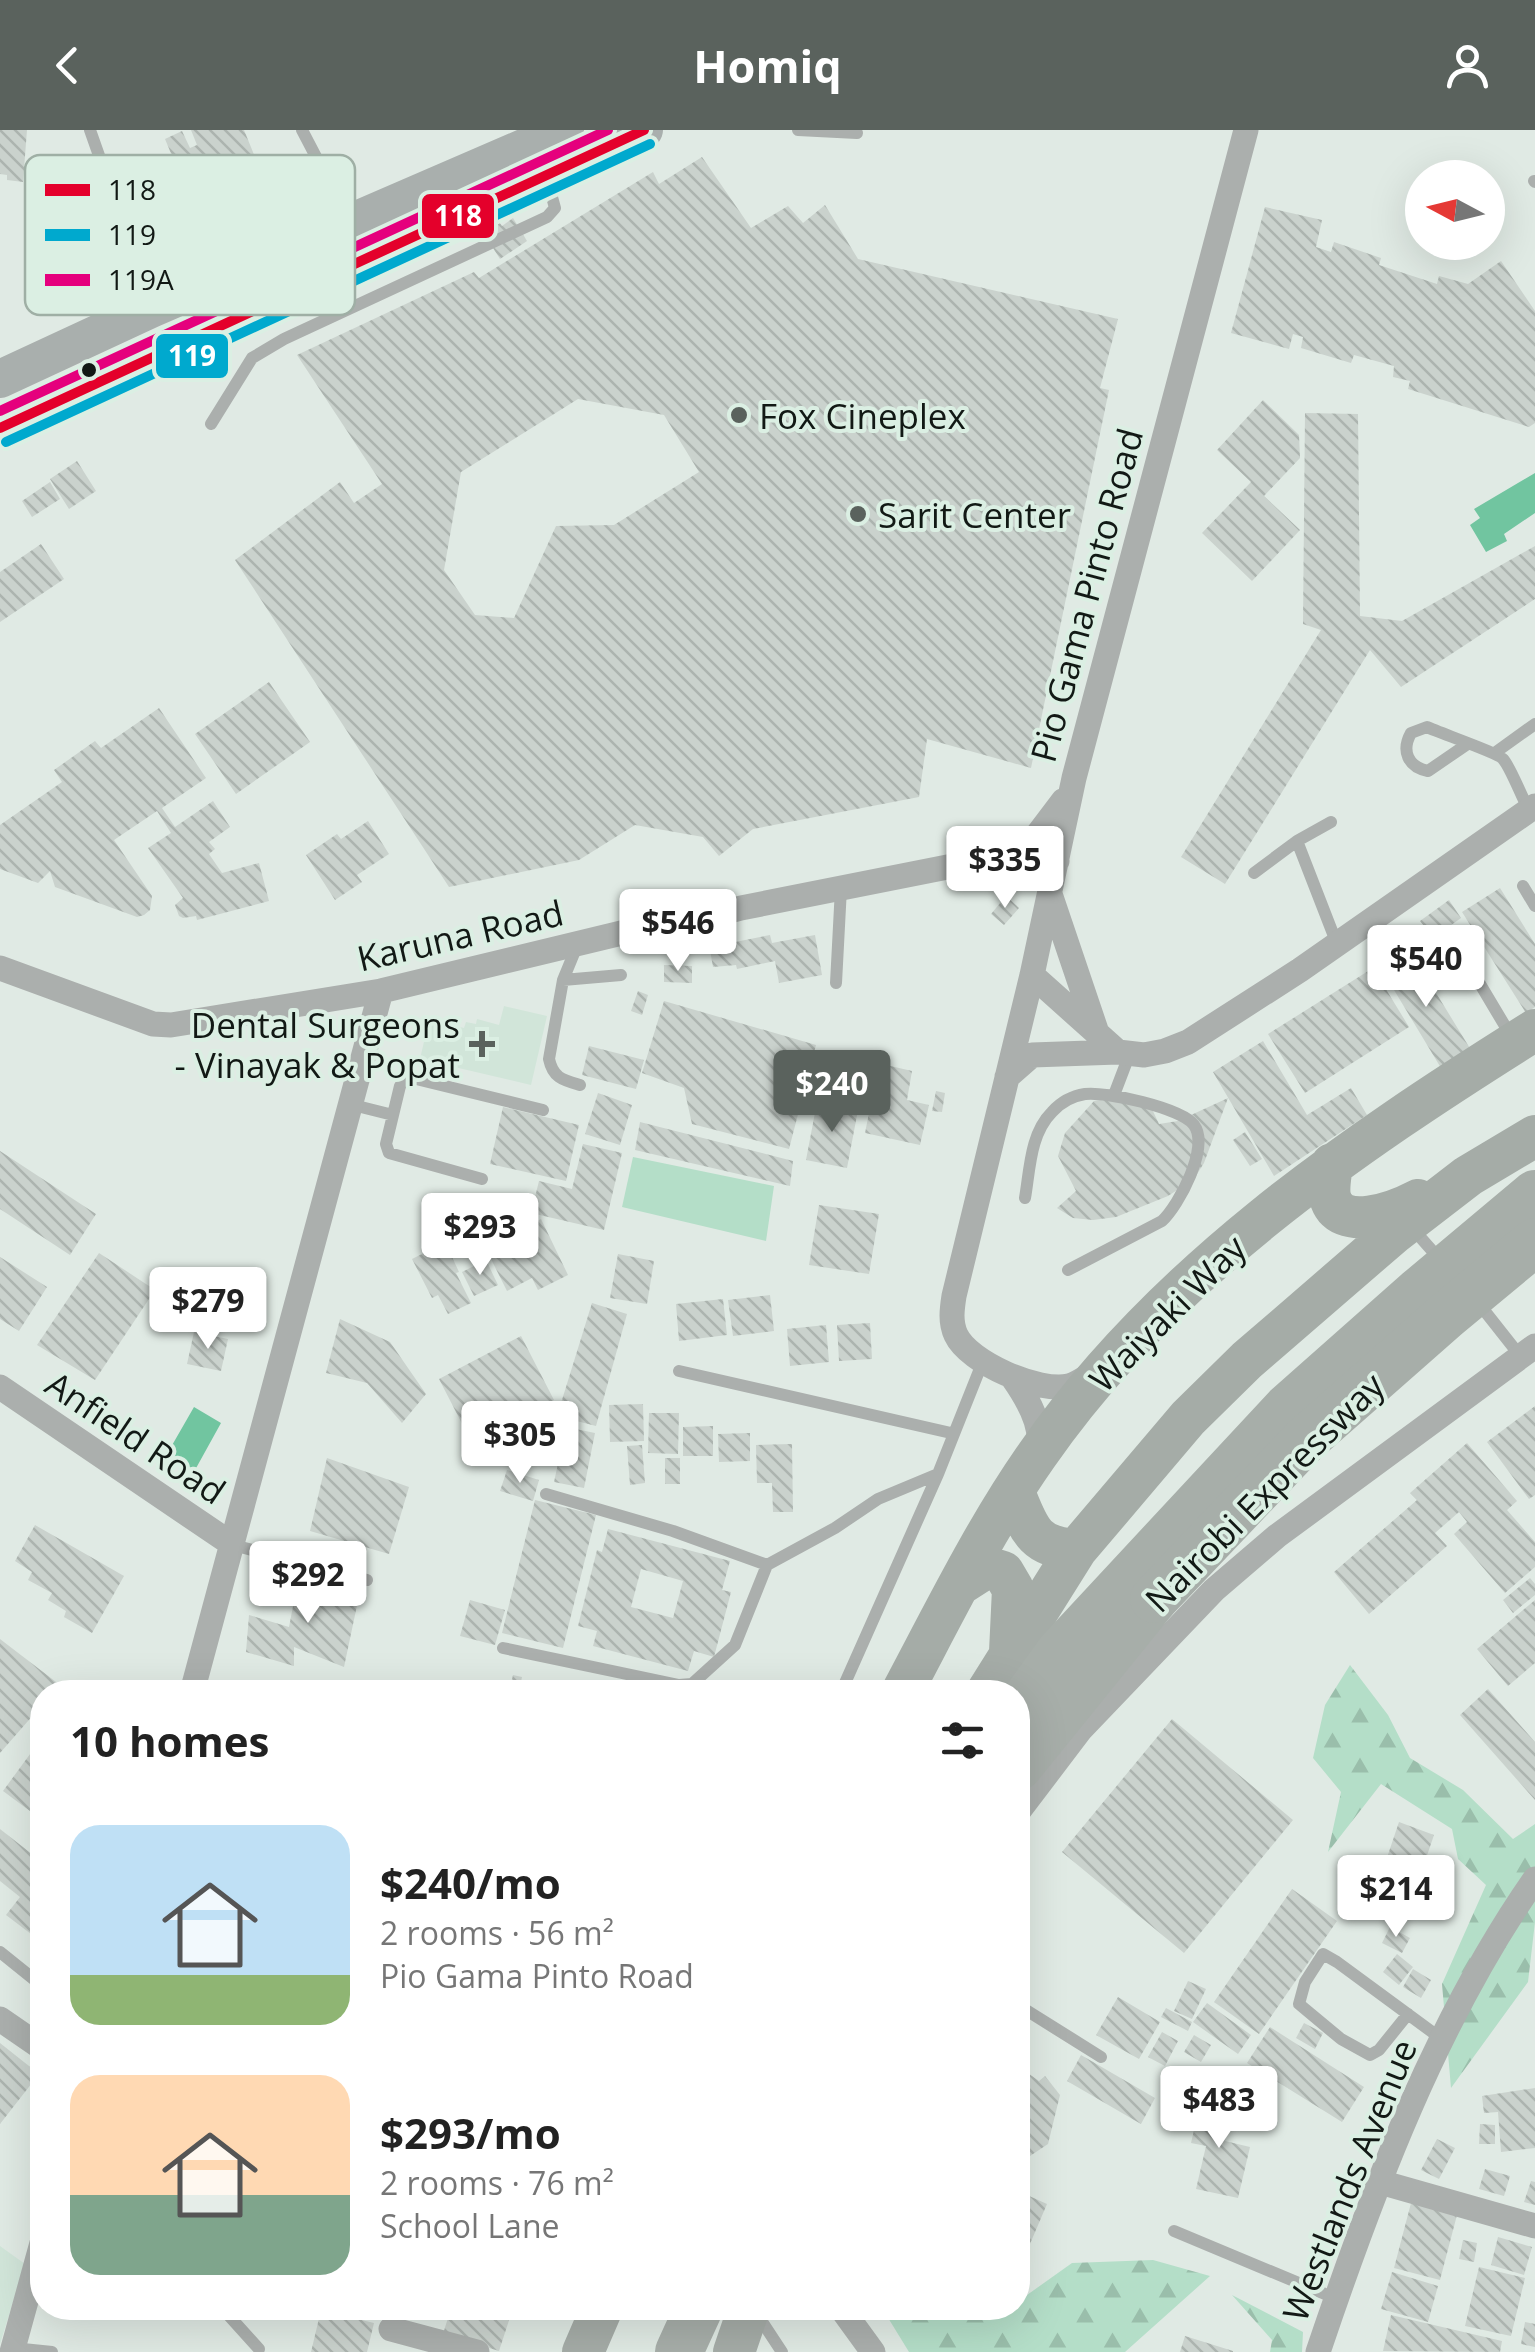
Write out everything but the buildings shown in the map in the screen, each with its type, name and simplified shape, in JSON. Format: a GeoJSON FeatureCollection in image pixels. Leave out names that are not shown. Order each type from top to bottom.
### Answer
{"type":"FeatureCollection","features":[{"type":"Feature","properties":{"kind":"highway","name":"Waiyaki Way"},"geometry":{"type":"LineString","coordinates":[[909,1680],[1038,1454],[1107,1368],[1168,1301],[1332,1164],[1525,1036]]}},
{"type":"Feature","properties":{"kind":"highway"},"geometry":{"type":"LineString","coordinates":[[1332,1164],[1329,1196],[1336,1209],[1360,1219],[1399,1210],[1468,1176],[1535,1136]]}},
{"type":"Feature","properties":{"kind":"highway"},"geometry":{"type":"LineString","coordinates":[[994,1680],[1076,1550],[1188,1418],[1247,1360],[1468,1176]]}},
{"type":"Feature","properties":{"kind":"highway","name":"Nairobi Expressway"},"geometry":{"type":"LineString","coordinates":[[1030,1752],[1154,1599],[1459,1281],[1535,1194]]}},
{"type":"Feature","properties":{"kind":"highway","name":"Nairobi Expressway"},"geometry":{"type":"LineString","coordinates":[[1030,1693],[1061,1650],[1287,1408],[1459,1281],[1535,1242]]}},
{"type":"Feature","properties":{"kind":"highway"},"geometry":{"type":"LineString","coordinates":[[1014,1492],[1028,1528],[1052,1548],[1076,1550]]}},
{"type":"Feature","properties":{"kind":"highway"},"geometry":{"type":"LineString","coordinates":[[962,1583],[987,1567],[1003,1572],[1014,1589],[1010,1654]]}},
{"type":"Feature","properties":{"kind":"highway"},"geometry":{"type":"LineString","coordinates":[[583,2352],[597,2320]]}},
{"type":"Feature","properties":{"kind":"highway"},"geometry":{"type":"LineString","coordinates":[[644,2352],[659,2320]]}},
{"type":"Feature","properties":{"kind":"highway"},"geometry":{"type":"LineString","coordinates":[[680,2352],[694,2320]]}},
{"type":"Feature","properties":{"kind":"highway"},"geometry":{"type":"LineString","coordinates":[[703,2352],[713,2320]]}},
{"type":"Feature","properties":{"kind":"highway"},"geometry":{"type":"LineString","coordinates":[[734,2352],[746,2320]]}},
{"type":"Feature","properties":{"kind":"main road"},"geometry":{"type":"LineString","coordinates":[[355,221],[564,130]]}},
{"type":"Feature","properties":{"kind":"main road"},"geometry":{"type":"LineString","coordinates":[[355,264],[644,130]]}},
{"type":"Feature","properties":{"kind":"main road"},"geometry":{"type":"LineString","coordinates":[[0,379],[138,315]]}},
{"type":"Feature","properties":{"kind":"main road"},"geometry":{"type":"LineString","coordinates":[[0,428],[244,315]]}},
{"type":"Feature","properties":{"kind":"street","name":"Pio Gama Pinto Road"},"geometry":{"type":"LineString","coordinates":[[1107,1368],[1068,1386],[1013,1378],[957,1338],[952,1318],[954,1296],[1032,975],[1074,778],[1246,130]]}},
{"type":"Feature","properties":{"kind":"street","name":"Karuna Road"},"geometry":{"type":"LineString","coordinates":[[1003,855],[1047,826],[1074,778]]}},
{"type":"Feature","properties":{"kind":"street"},"geometry":{"type":"LineString","coordinates":[[1006,1077],[1032,1055],[1164,1051],[1188,1042],[1532,808]]}},
{"type":"Feature","properties":{"kind":"street","name":"Karuna Road"},"geometry":{"type":"LineString","coordinates":[[0,968],[153,1024],[172,1025],[380,991],[634,930],[674,926],[741,908],[1003,855],[1032,855],[1057,861]]}},
{"type":"Feature","properties":{"kind":"street"},"geometry":{"type":"LineString","coordinates":[[1003,855],[1027,873],[1048,902],[1096,1030]]}},
{"type":"Feature","properties":{"kind":"street"},"geometry":{"type":"LineString","coordinates":[[1032,975],[1124,1052]]}},
{"type":"Feature","properties":{"kind":"street"},"geometry":{"type":"LineString","coordinates":[[195,1680],[380,991]]}},
{"type":"Feature","properties":{"kind":"street"},"geometry":{"type":"LineString","coordinates":[[1030,1796],[1082,1728],[1214,1590],[1278,1536],[1528,1352]]}},
{"type":"Feature","properties":{"kind":"street"},"geometry":{"type":"LineString","coordinates":[[1013,1378],[1033,1414],[1039,1436],[1038,1454]]}},
{"type":"Feature","properties":{"kind":"street","name":"Anfield Road"},"geometry":{"type":"LineString","coordinates":[[0,1387],[232,1545]]}},
{"type":"Feature","properties":{"kind":"street","name":"Westlands Avenue"},"geometry":{"type":"LineString","coordinates":[[1318,2352],[1399,2132],[1492,1940],[1535,1879]]}},
{"type":"Feature","properties":{"kind":"street"},"geometry":{"type":"LineString","coordinates":[[0,2019],[30,2040]]}},
{"type":"Feature","properties":{"kind":"street"},"geometry":{"type":"LineString","coordinates":[[1380,2182],[1535,2226]]}},
{"type":"Feature","properties":{"kind":"street"},"geometry":{"type":"LineString","coordinates":[[12,2350],[30,2297]]}},
{"type":"Feature","properties":{"kind":"street"},"geometry":{"type":"LineString","coordinates":[[850,2320],[873,2352]]}},
{"type":"Feature","properties":{"kind":"street"},"geometry":{"type":"LineString","coordinates":[[391,2329],[477,2352]]}},
{"type":"Feature","properties":{"kind":"lane"},"geometry":{"type":"LineString","coordinates":[[90,130],[99,155]]}},
{"type":"Feature","properties":{"kind":"lane"},"geometry":{"type":"LineString","coordinates":[[302,130],[315,155]]}},
{"type":"Feature","properties":{"kind":"lane"},"geometry":{"type":"LineString","coordinates":[[798,130],[856,133]]}},
{"type":"Feature","properties":{"kind":"lane"},"geometry":{"type":"LineString","coordinates":[[355,307],[546,217],[555,208],[552,197],[529,183]]}},
{"type":"Feature","properties":{"kind":"lane"},"geometry":{"type":"LineString","coordinates":[[212,424],[252,358],[337,315]]}},
{"type":"Feature","properties":{"kind":"lane"},"geometry":{"type":"LineString","coordinates":[[1496,752],[1535,724]]}},
{"type":"Feature","properties":{"kind":"lane"},"geometry":{"type":"LineString","coordinates":[[1466,745],[1428,770],[1418,769],[1410,762],[1406,749],[1411,733],[1427,727],[1466,745],[1496,752],[1506,761],[1532,808]]}},
{"type":"Feature","properties":{"kind":"lane"},"geometry":{"type":"LineString","coordinates":[[1254,873],[1296,841],[1330,822]]}},
{"type":"Feature","properties":{"kind":"lane"},"geometry":{"type":"LineString","coordinates":[[1296,841],[1336,944]]}},
{"type":"Feature","properties":{"kind":"lane"},"geometry":{"type":"LineString","coordinates":[[1523,886],[1535,906]]}},
{"type":"Feature","properties":{"kind":"lane"},"geometry":{"type":"LineString","coordinates":[[836,983],[842,888]]}},
{"type":"Feature","properties":{"kind":"lane"},"geometry":{"type":"LineString","coordinates":[[1455,942],[1525,1036]]}},
{"type":"Feature","properties":{"kind":"lane"},"geometry":{"type":"LineString","coordinates":[[578,944],[562,980],[549,1059],[551,1071],[557,1077],[580,1086]]}},
{"type":"Feature","properties":{"kind":"lane"},"geometry":{"type":"LineString","coordinates":[[562,980],[621,975]]}},
{"type":"Feature","properties":{"kind":"lane"},"geometry":{"type":"LineString","coordinates":[[1114,1095],[1124,1052]]}},
{"type":"Feature","properties":{"kind":"lane"},"geometry":{"type":"LineString","coordinates":[[482,1180],[389,1152],[386,1144],[400,1086],[405,1080],[412,1078],[543,1110]]}},
{"type":"Feature","properties":{"kind":"lane"},"geometry":{"type":"LineString","coordinates":[[1025,1198],[1039,1130],[1054,1109],[1081,1094],[1114,1095],[1182,1115],[1194,1124],[1198,1150],[1181,1197],[1162,1222],[1068,1270]]}},
{"type":"Feature","properties":{"kind":"lane"},"geometry":{"type":"LineString","coordinates":[[349,1104],[393,1114]]}},
{"type":"Feature","properties":{"kind":"lane"},"geometry":{"type":"LineString","coordinates":[[1407,1223],[1528,1352]]}},
{"type":"Feature","properties":{"kind":"lane"},"geometry":{"type":"LineString","coordinates":[[845,1680],[938,1474],[983,1360]]}},
{"type":"Feature","properties":{"kind":"lane"},"geometry":{"type":"LineString","coordinates":[[679,1372],[952,1433]]}},
{"type":"Feature","properties":{"kind":"lane"},"geometry":{"type":"LineString","coordinates":[[697,1680],[735,1646],[767,1565],[878,1499],[938,1474]]}},
{"type":"Feature","properties":{"kind":"lane"},"geometry":{"type":"LineString","coordinates":[[546,1494],[767,1565]]}},
{"type":"Feature","properties":{"kind":"lane"},"geometry":{"type":"LineString","coordinates":[[232,1545],[368,1580]]}},
{"type":"Feature","properties":{"kind":"lane"},"geometry":{"type":"LineString","coordinates":[[502,1648],[655,1680]]}},
{"type":"Feature","properties":{"kind":"lane"},"geometry":{"type":"LineString","coordinates":[[0,1952],[30,1977]]}},
{"type":"Feature","properties":{"kind":"lane"},"geometry":{"type":"LineString","coordinates":[[1408,2014],[1379,2050],[1370,2055],[1341,2039],[1300,2004],[1305,1982],[1323,1954],[1408,2014],[1443,2040]]}},
{"type":"Feature","properties":{"kind":"lane"},"geometry":{"type":"LineString","coordinates":[[1030,2013],[1101,2057]]}},
{"type":"Feature","properties":{"kind":"lane"},"geometry":{"type":"LineString","coordinates":[[1174,2232],[1337,2299]]}},
{"type":"Feature","properties":{"kind":"lane"},"geometry":{"type":"LineString","coordinates":[[233,2320],[259,2349]]}},
{"type":"Feature","properties":{"kind":"lane"},"geometry":{"type":"LineString","coordinates":[[759,2320],[782,2352]]}},
{"type":"Feature","properties":{"kind":"lane"},"geometry":{"type":"LineString","coordinates":[[12,2350],[52,2352]]}},
{"type":"Feature","properties":{"kind":"shaded area"},"geometry":{"type":"Polygon","coordinates":[[[1535,473],[1535,513],[1504,534],[1507,541],[1486,552],[1470,525],[1480,518],[1474,509],[1535,473]]]}},
{"type":"Feature","properties":{"kind":"shaded area","name":"Dental Surgeons - Vinayak & Popat"},"geometry":{"type":"Polygon","coordinates":[[[504,1006],[547,1016],[531,1085],[420,1059],[429,1020],[464,1028],[466,1022],[476,1024],[477,1019],[499,1025],[504,1006]]]}},
{"type":"Feature","properties":{"kind":"shaded area"},"geometry":{"type":"Polygon","coordinates":[[[194,1407],[221,1423],[195,1470],[167,1454],[194,1407]]]}},
{"type":"Feature","properties":{"kind":"shaded area"},"geometry":{"type":"Polygon","coordinates":[[[0,2246],[25,2264],[0,2344],[0,2246]]]}},
{"type":"Feature","properties":{"kind":"green space"},"geometry":{"type":"Polygon","coordinates":[[[633,1157],[774,1186],[766,1241],[622,1207],[633,1157]]]}},
{"type":"Feature","properties":{"kind":"green space"},"geometry":{"type":"Polygon","coordinates":[[[1350,1665],[1388,1715],[1410,1758],[1463,1790],[1513,1839],[1535,1824],[1535,1922],[1528,1982],[1451,2088],[1442,1984],[1486,1885],[1458,1859],[1452,1829],[1381,1784],[1328,1852],[1341,1792],[1313,1758],[1325,1705],[1350,1665]]]}},
{"type":"Feature","properties":{"kind":"green space"},"geometry":{"type":"Polygon","coordinates":[[[1153,2260],[1210,2276],[1125,2352],[909,2352],[889,2320],[1030,2320],[1030,2293],[1072,2263],[1153,2260]]]}},
{"type":"Feature","properties":{"kind":"green space"},"geometry":{"type":"Polygon","coordinates":[[[1232,2295],[1303,2332],[1302,2352],[1270,2352],[1272,2340],[1232,2295]]]}},
{"type":"Feature","properties":{"kind":"transit line","name":"119A"},"geometry":{"type":"LineString","coordinates":[[355,247],[608,130]]}},
{"type":"Feature","properties":{"kind":"transit line","name":"118"},"geometry":{"type":"LineString","coordinates":[[355,264],[644,130]]}},
{"type":"Feature","properties":{"kind":"transit line","name":"119"},"geometry":{"type":"LineString","coordinates":[[355,281],[650,144]]}},
{"type":"Feature","properties":{"kind":"transit line","name":"119A"},"geometry":{"type":"LineString","coordinates":[[0,411],[208,315]]}},
{"type":"Feature","properties":{"kind":"transit line","name":"118"},"geometry":{"type":"LineString","coordinates":[[0,428],[244,315]]}},
{"type":"Feature","properties":{"kind":"transit line","name":"119"},"geometry":{"type":"LineString","coordinates":[[6,442],[280,315]]}},
{"type":"Feature","properties":{"kind":"place","name":"Fox Cineplex"},"geometry":{"type":"Point","coordinates":[739,415]}},
{"type":"Feature","properties":{"kind":"place","name":"Sarit Center"},"geometry":{"type":"Point","coordinates":[858,514]}},
{"type":"Feature","properties":{"kind":"place","name":"Dental Surgeons - Vinayak & Popat"},"geometry":{"type":"Point","coordinates":[482,1044]}}]}
